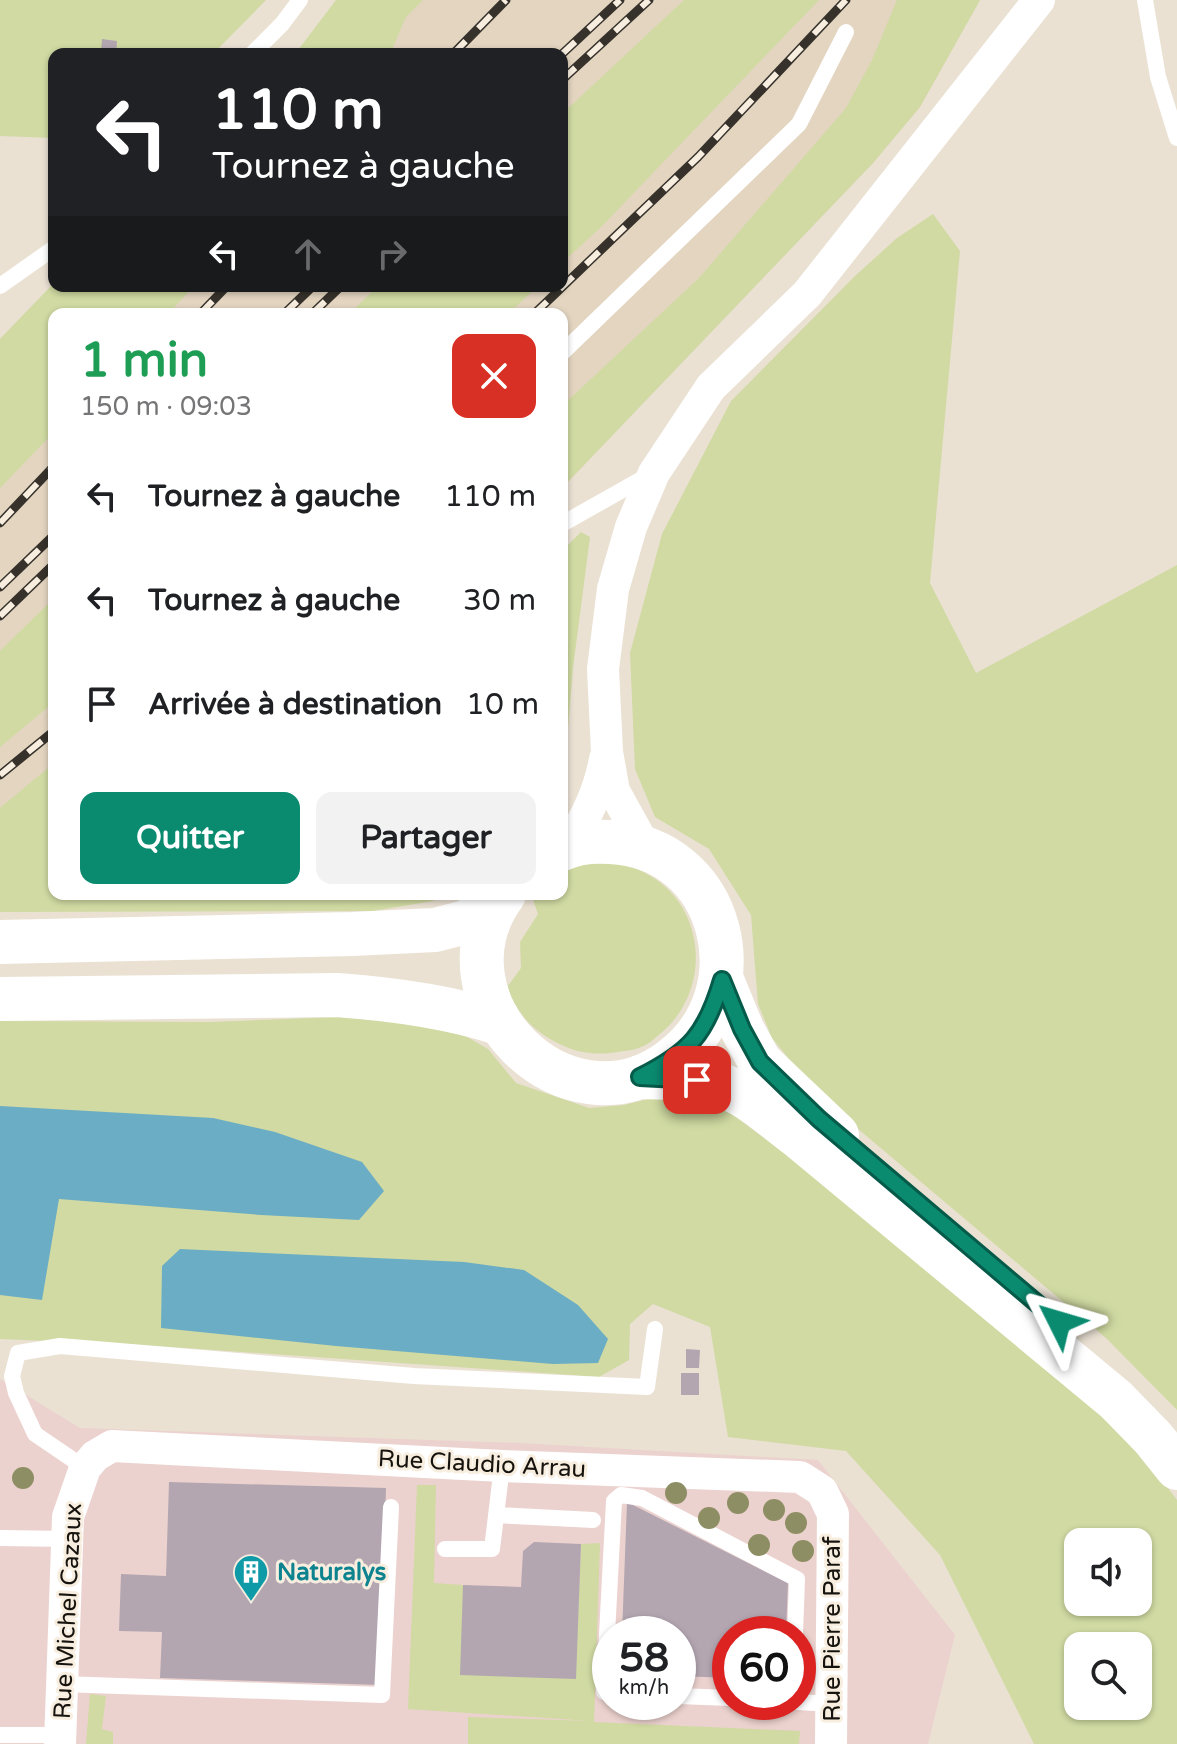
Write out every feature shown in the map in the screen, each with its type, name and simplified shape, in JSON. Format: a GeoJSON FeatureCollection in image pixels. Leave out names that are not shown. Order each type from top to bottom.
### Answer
{"type":"FeatureCollection","features":[{"type":"Feature","properties":{"kind":"main road"},"geometry":{"type":"LineString","coordinates":[[568,846],[594,841],[620,842],[646,849],[683,871],[697,886],[711,907],[719,931],[723,955],[722,980],[712,1012],[694,1040],[670,1062],[640,1077]]}},
{"type":"Feature","properties":{"kind":"main road"},"geometry":{"type":"LineString","coordinates":[[0,942],[435,930],[466,922],[499,900]]}},
{"type":"Feature","properties":{"kind":"main road"},"geometry":{"type":"LineString","coordinates":[[501,900],[486,932],[482,963],[487,994],[499,1023],[515,1045],[536,1062],[560,1075],[600,1082],[640,1077],[697,1080],[718,1084],[751,1102],[800,1138],[1116,1400],[1177,1468]]}},
{"type":"Feature","properties":{"kind":"main road"},"geometry":{"type":"LineString","coordinates":[[722,980],[742,1029],[760,1062],[819,1119],[1131,1384],[1177,1430]]}},
{"type":"Feature","properties":{"kind":"main road"},"geometry":{"type":"LineString","coordinates":[[0,999],[337,995],[434,1006],[499,1023]]}},
{"type":"Feature","properties":{"kind":"street"},"geometry":{"type":"LineString","coordinates":[[646,849],[614,791],[607,752],[603,669],[613,589],[631,527],[654,473],[711,387],[807,294],[1039,0]]}},
{"type":"Feature","properties":{"kind":"street"},"geometry":{"type":"LineString","coordinates":[[568,843],[586,819],[600,785],[607,752]]}},
{"type":"Feature","properties":{"kind":"street","name":"Rue Michel Cazaux"},"geometry":{"type":"LineString","coordinates":[[60,1739],[68,1517],[85,1468],[95,1456],[112,1446]]}},
{"type":"Feature","properties":{"kind":"street","name":"Rue Claudio Arrau"},"geometry":{"type":"LineString","coordinates":[[112,1446],[502,1466],[800,1477],[822,1491],[833,1514]]}},
{"type":"Feature","properties":{"kind":"street","name":"Rue Pierre Paraf"},"geometry":{"type":"LineString","coordinates":[[831,1744],[833,1514]]}},
{"type":"Feature","properties":{"kind":"lane"},"geometry":{"type":"LineString","coordinates":[[258,48],[300,0]]}},
{"type":"Feature","properties":{"kind":"lane"},"geometry":{"type":"LineString","coordinates":[[1145,0],[1158,77],[1177,138]]}},
{"type":"Feature","properties":{"kind":"lane"},"geometry":{"type":"LineString","coordinates":[[568,347],[799,124],[846,32]]}},
{"type":"Feature","properties":{"kind":"lane"},"geometry":{"type":"LineString","coordinates":[[0,286],[48,252]]}},
{"type":"Feature","properties":{"kind":"lane"},"geometry":{"type":"LineString","coordinates":[[568,521],[654,473]]}},
{"type":"Feature","properties":{"kind":"lane"},"geometry":{"type":"LineString","coordinates":[[85,1468],[35,1434],[16,1393],[12,1376],[18,1353],[60,1346],[414,1376],[647,1387],[655,1329]]}},
{"type":"Feature","properties":{"kind":"lane"},"geometry":{"type":"LineString","coordinates":[[445,1549],[492,1549],[502,1466]]}},
{"type":"Feature","properties":{"kind":"lane"},"geometry":{"type":"LineString","coordinates":[[608,1616],[614,1501],[621,1495],[642,1498],[797,1579],[796,1616]]}},
{"type":"Feature","properties":{"kind":"lane"},"geometry":{"type":"LineString","coordinates":[[62,1684],[382,1695],[391,1507]]}},
{"type":"Feature","properties":{"kind":"lane"},"geometry":{"type":"LineString","coordinates":[[496,1515],[593,1520]]}},
{"type":"Feature","properties":{"kind":"lane"},"geometry":{"type":"LineString","coordinates":[[0,1538],[68,1539]]}},
{"type":"Feature","properties":{"kind":"lane"},"geometry":{"type":"LineString","coordinates":[[816,1703],[831,1704]]}},
{"type":"Feature","properties":{"kind":"lane"},"geometry":{"type":"LineString","coordinates":[[0,1735],[60,1739]]}},
{"type":"Feature","properties":{"kind":"shaded area"},"geometry":{"type":"Polygon","coordinates":[[[347,0],[980,0],[920,107],[873,163],[568,482],[568,308],[48,308],[48,896],[0,912],[0,339],[48,289],[48,292],[568,292],[568,48],[313,48],[347,0]]]}},
{"type":"Feature","properties":{"kind":"shaded area"},"geometry":{"type":"Polygon","coordinates":[[[0,1379],[80,1428],[521,1443],[818,1460],[955,1635],[928,1744],[0,1744],[0,1379]]]}},
{"type":"Feature","properties":{"kind":"green space"},"geometry":{"type":"Polygon","coordinates":[[[0,0],[266,0],[219,48],[48,48],[48,138],[0,136],[0,0]]]}},
{"type":"Feature","properties":{"kind":"green space"},"geometry":{"type":"Polygon","coordinates":[[[336,0],[423,0],[406,17],[393,48],[300,48],[336,0]]]}},
{"type":"Feature","properties":{"kind":"green space"},"geometry":{"type":"Polygon","coordinates":[[[684,0],[819,0],[568,257],[568,108],[684,0]]]}},
{"type":"Feature","properties":{"kind":"green space"},"geometry":{"type":"Polygon","coordinates":[[[897,0],[980,0],[920,107],[873,163],[568,482],[568,400],[699,278],[846,108],[872,60],[897,0]]]}},
{"type":"Feature","properties":{"kind":"green space"},"geometry":{"type":"Polygon","coordinates":[[[933,214],[960,251],[930,583],[976,673],[1177,565],[1177,1410],[1106,1338],[819,1096],[772,1038],[758,1004],[751,915],[709,849],[655,817],[635,769],[630,653],[662,534],[731,401],[855,276],[897,238],[933,214]]]}},
{"type":"Feature","properties":{"kind":"green space"},"geometry":{"type":"Polygon","coordinates":[[[48,289],[48,292],[188,292],[174,308],[48,308],[48,438],[0,488],[0,339],[48,289]]]}},
{"type":"Feature","properties":{"kind":"green space"},"geometry":{"type":"Polygon","coordinates":[[[372,292],[532,292],[514,308],[355,308],[372,292]]]}},
{"type":"Feature","properties":{"kind":"green space"},"geometry":{"type":"Polygon","coordinates":[[[581,532],[590,537],[568,728],[568,545],[581,532]]]}},
{"type":"Feature","properties":{"kind":"green space"},"geometry":{"type":"Polygon","coordinates":[[[48,604],[48,707],[0,747],[0,651],[48,604]]]}},
{"type":"Feature","properties":{"kind":"green space"},"geometry":{"type":"Polygon","coordinates":[[[48,768],[48,900],[435,900],[373,911],[0,912],[0,808],[48,768]]]}},
{"type":"Feature","properties":{"kind":"green space"},"geometry":{"type":"Polygon","coordinates":[[[600,860],[641,871],[663,884],[679,902],[690,923],[695,946],[695,970],[689,993],[678,1015],[646,1045],[597,1054],[570,1049],[536,1030],[517,1007],[507,987],[521,968],[520,942],[538,914],[533,900],[568,900],[568,868],[600,860]]]}},
{"type":"Feature","properties":{"kind":"green space"},"geometry":{"type":"Polygon","coordinates":[[[364,1016],[448,1026],[488,1049],[516,1083],[589,1108],[624,1105],[664,1095],[706,1099],[729,1112],[818,1178],[1084,1396],[1155,1471],[1177,1500],[1177,1744],[1034,1744],[940,1555],[846,1451],[728,1437],[710,1327],[653,1304],[630,1324],[629,1360],[599,1377],[143,1345],[0,1339],[0,1021],[210,1022],[364,1016]]]}},
{"type":"Feature","properties":{"kind":"green space"},"geometry":{"type":"Polygon","coordinates":[[[417,1485],[436,1485],[434,1583],[463,1585],[575,1679],[581,1544],[600,1543],[598,1616],[592,1616],[594,1722],[800,1731],[799,1744],[468,1744],[468,1717],[591,1721],[408,1709],[417,1485]]]}},
{"type":"Feature","properties":{"kind":"green space"},"geometry":{"type":"Polygon","coordinates":[[[90,1694],[106,1696],[102,1729],[113,1732],[113,1744],[86,1744],[90,1694]]]}},
{"type":"Feature","properties":{"kind":"water"},"geometry":{"type":"Polygon","coordinates":[[[0,1106],[213,1118],[275,1132],[362,1162],[384,1191],[359,1220],[59,1199],[42,1300],[0,1295],[0,1106]]]}},
{"type":"Feature","properties":{"kind":"water"},"geometry":{"type":"Polygon","coordinates":[[[180,1249],[464,1262],[524,1270],[578,1305],[608,1339],[598,1363],[553,1364],[161,1328],[162,1266],[180,1249]]]}},
{"type":"Feature","properties":{"kind":"building"},"geometry":{"type":"Polygon","coordinates":[[[102,39],[117,41],[116,48],[101,48],[102,39]]]}},
{"type":"Feature","properties":{"kind":"building"},"geometry":{"type":"Polygon","coordinates":[[[686,1349],[700,1350],[699,1368],[686,1368],[686,1349]]]}},
{"type":"Feature","properties":{"kind":"building"},"geometry":{"type":"Polygon","coordinates":[[[681,1373],[699,1373],[699,1395],[681,1395],[681,1373]]]}},
{"type":"Feature","properties":{"kind":"building","name":"Naturalys"},"geometry":{"type":"Polygon","coordinates":[[[169,1482],[386,1488],[380,1685],[160,1678],[162,1632],[119,1631],[121,1574],[166,1576],[169,1482]]]}},
{"type":"Feature","properties":{"kind":"building"},"geometry":{"type":"Polygon","coordinates":[[[627,1502],[788,1583],[787,1616],[712,1616],[712,1677],[696,1677],[696,1616],[623,1616],[627,1502]]]}},
{"type":"Feature","properties":{"kind":"building"},"geometry":{"type":"Polygon","coordinates":[[[534,1542],[581,1544],[576,1679],[460,1675],[463,1585],[521,1587],[523,1551],[534,1542]]]}},
{"type":"Feature","properties":{"kind":"railway"},"geometry":{"type":"LineString","coordinates":[[459,48],[506,0]]}},
{"type":"Feature","properties":{"kind":"railway"},"geometry":{"type":"LineString","coordinates":[[568,48],[620,0]]}},
{"type":"Feature","properties":{"kind":"railway"},"geometry":{"type":"LineString","coordinates":[[568,74],[649,0]]}},
{"type":"Feature","properties":{"kind":"railway"},"geometry":{"type":"LineString","coordinates":[[568,281],[698,157],[846,0]]}},
{"type":"Feature","properties":{"kind":"railway"},"geometry":{"type":"LineString","coordinates":[[206,308],[221,292]]}},
{"type":"Feature","properties":{"kind":"railway"},"geometry":{"type":"LineString","coordinates":[[290,308],[307,292]]}},
{"type":"Feature","properties":{"kind":"railway"},"geometry":{"type":"LineString","coordinates":[[318,308],[335,292]]}},
{"type":"Feature","properties":{"kind":"railway"},"geometry":{"type":"LineString","coordinates":[[540,308],[557,292]]}},
{"type":"Feature","properties":{"kind":"railway"},"geometry":{"type":"LineString","coordinates":[[0,523],[48,472]]}},
{"type":"Feature","properties":{"kind":"railway"},"geometry":{"type":"LineString","coordinates":[[0,587],[48,541]]}},
{"type":"Feature","properties":{"kind":"railway"},"geometry":{"type":"LineString","coordinates":[[0,616],[48,570]]}},
{"type":"Feature","properties":{"kind":"railway"},"geometry":{"type":"LineString","coordinates":[[0,775],[48,736]]}},
{"type":"Feature","properties":{"kind":"place","name":"Naturalys"},"geometry":{"type":"Point","coordinates":[251,1603]}},
{"type":"Feature","properties":{"kind":"route"},"geometry":{"type":"LineString","coordinates":[[697,1080],[640,1077],[670,1062],[694,1040],[712,1012],[722,980],[742,1029],[760,1062],[819,1119],[1059,1322]]}}]}
